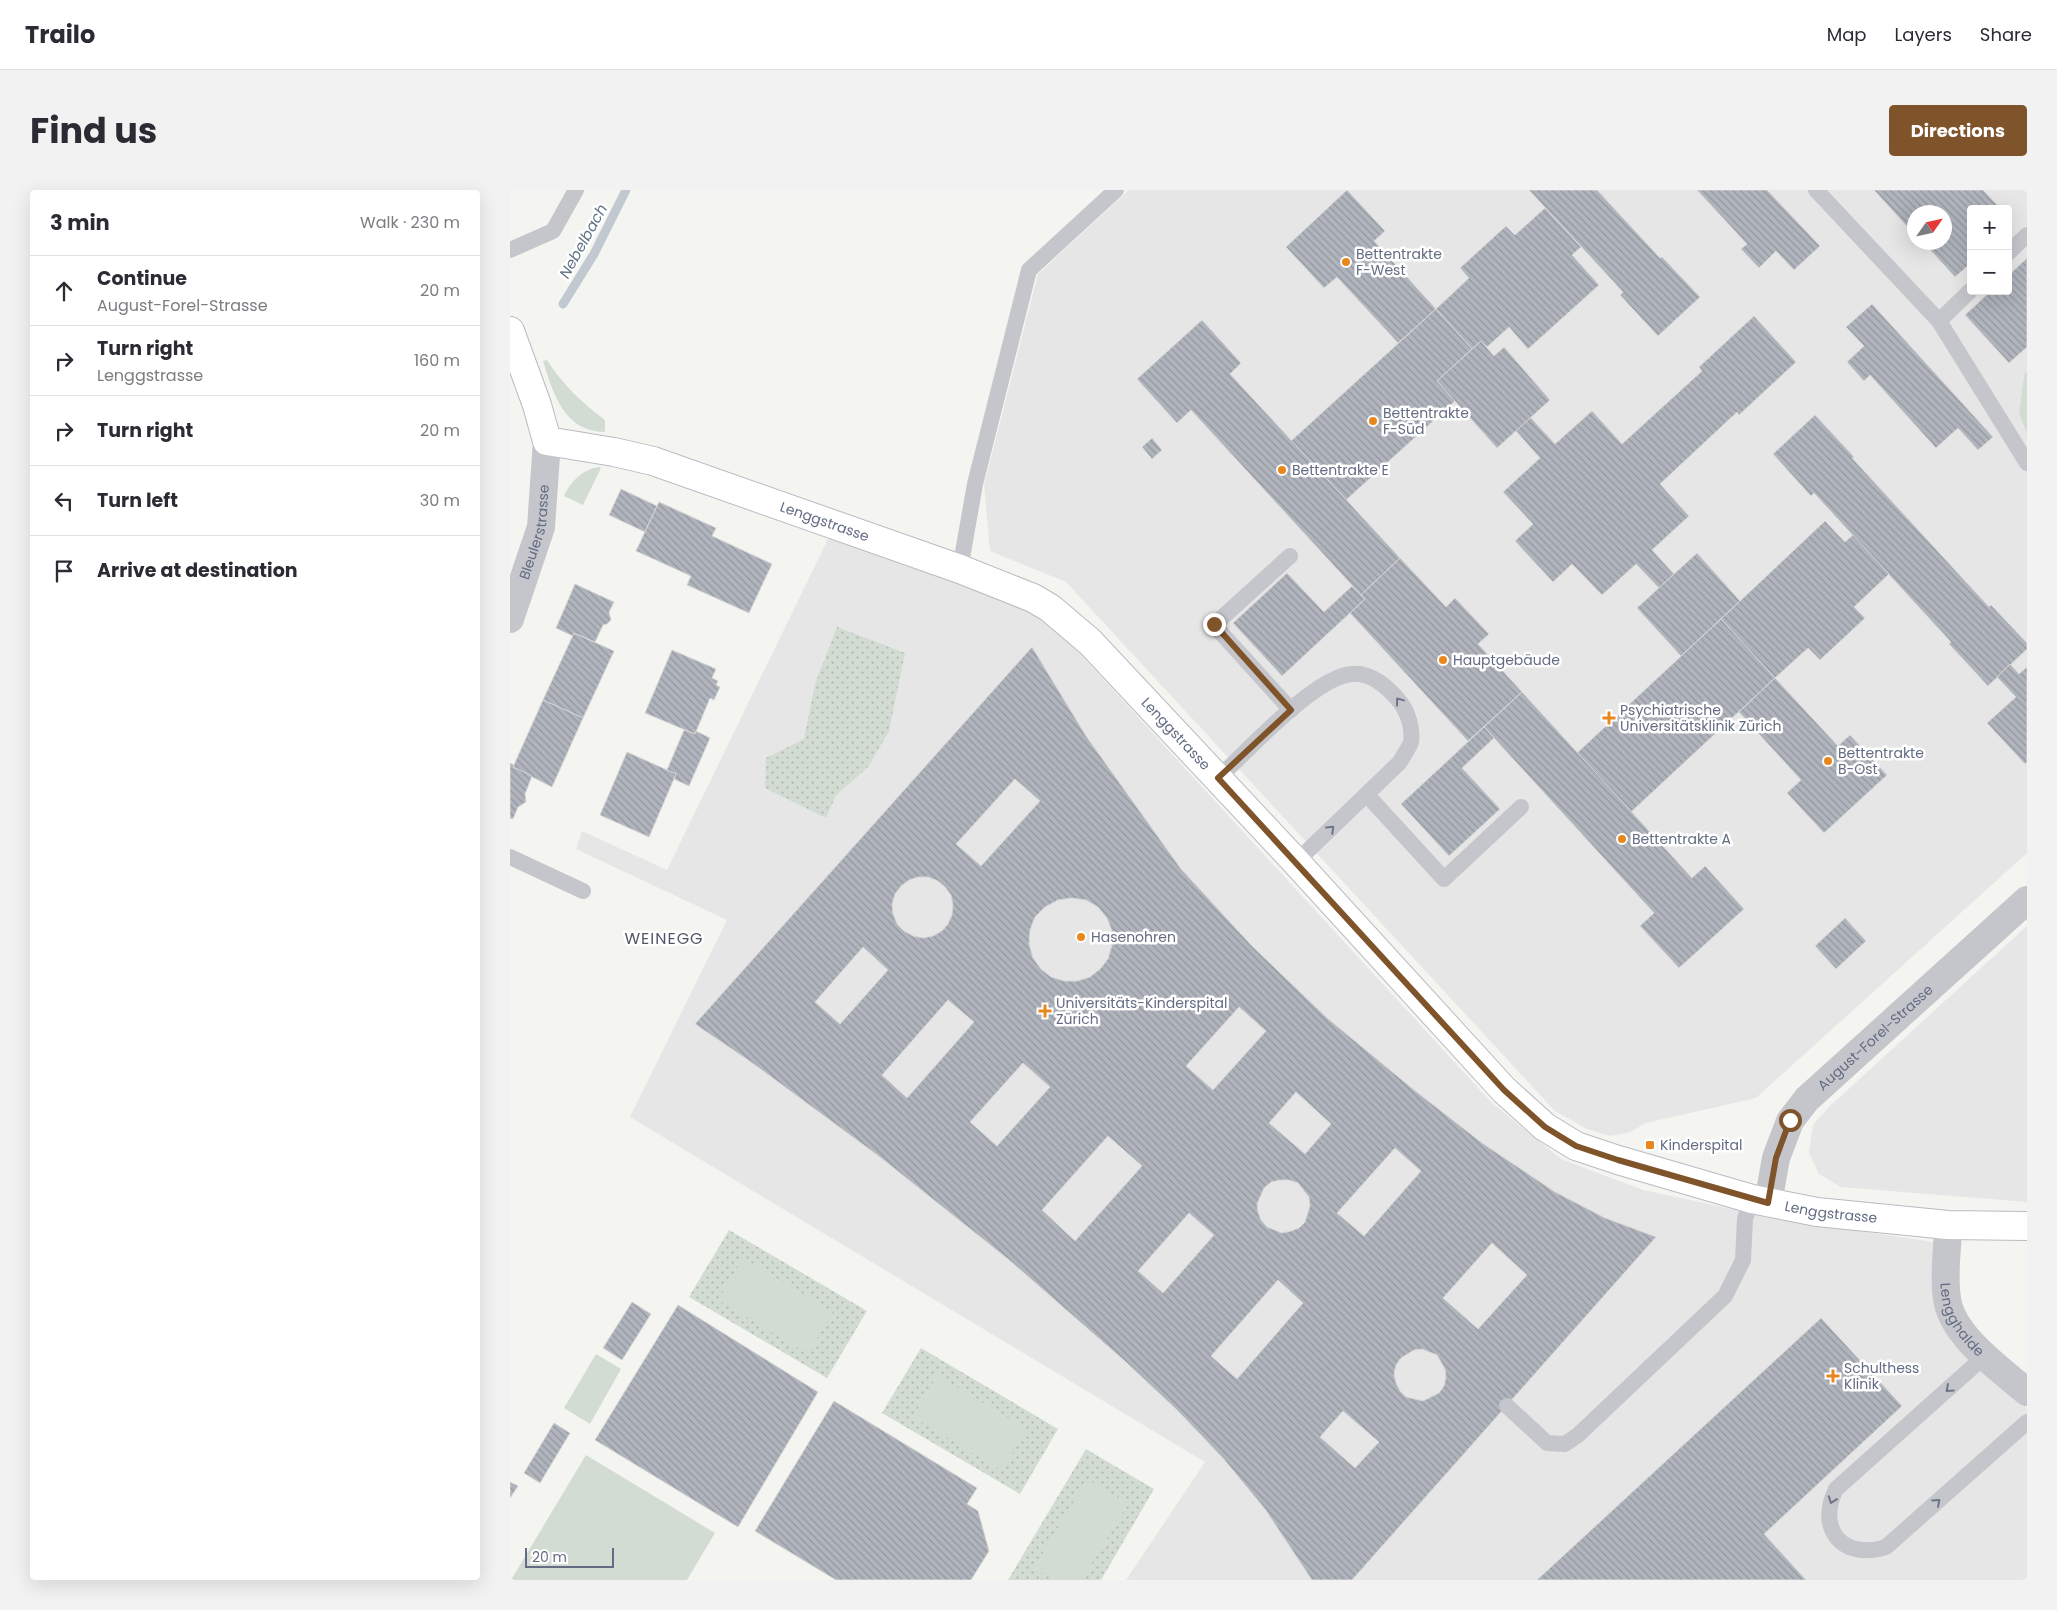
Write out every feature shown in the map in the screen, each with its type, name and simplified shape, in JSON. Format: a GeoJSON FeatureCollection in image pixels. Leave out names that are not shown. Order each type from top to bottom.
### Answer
{"type":"FeatureCollection","features":[{"type":"Feature","properties":{"kind":"street"},"geometry":{"type":"LineString","coordinates":[[510,331],[537,405],[547,441]]}},
{"type":"Feature","properties":{"kind":"street","name":"Lenggstrasse"},"geometry":{"type":"LineString","coordinates":[[547,441],[614,452],[653,461],[960,569],[1033,598],[1050,608],[1069,622],[1090,642],[1296,862],[1504,1090],[1545,1127],[1576,1146],[1760,1201],[1817,1212],[1948,1225],[2027,1226]]}},
{"type":"Feature","properties":{"kind":"street","name":"Bleulerstrasse"},"geometry":{"type":"LineString","coordinates":[[510,619],[541,527],[547,441]]}},
{"type":"Feature","properties":{"kind":"street","name":"August-Forel-Strasse"},"geometry":{"type":"LineString","coordinates":[[1760,1201],[1790,1120],[1807,1099],[2027,900]]}},
{"type":"Feature","properties":{"kind":"street","name":"Lengghalde"},"geometry":{"type":"LineString","coordinates":[[1948,1225],[1946,1296],[1948,1308],[1958,1326],[1985,1356],[2027,1392]]}},
{"type":"Feature","properties":{"kind":"lane"},"geometry":{"type":"LineString","coordinates":[[510,250],[552,231],[576,190]]}},
{"type":"Feature","properties":{"kind":"lane"},"geometry":{"type":"LineString","coordinates":[[960,569],[975,484],[1029,270],[1116,190]]}},
{"type":"Feature","properties":{"kind":"lane"},"geometry":{"type":"LineString","coordinates":[[1816,190],[1939,320],[2027,463]]}},
{"type":"Feature","properties":{"kind":"lane"},"geometry":{"type":"LineString","coordinates":[[2011,250],[2027,235]]}},
{"type":"Feature","properties":{"kind":"lane"},"geometry":{"type":"LineString","coordinates":[[1939,320],[1967,294]]}},
{"type":"Feature","properties":{"kind":"lane"},"geometry":{"type":"LineString","coordinates":[[1290,556],[1214,624],[1291,710]]}},
{"type":"Feature","properties":{"kind":"lane"},"geometry":{"type":"LineString","coordinates":[[1218,778],[1291,710],[1327,682],[1353,674],[1377,680],[1390,691],[1402,704],[1409,717],[1411,742],[1400,762],[1296,862]]}},
{"type":"Feature","properties":{"kind":"lane"},"geometry":{"type":"LineString","coordinates":[[1366,795],[1444,879],[1521,807]]}},
{"type":"Feature","properties":{"kind":"lane"},"geometry":{"type":"LineString","coordinates":[[510,858],[583,891]]}},
{"type":"Feature","properties":{"kind":"lane"},"geometry":{"type":"LineString","coordinates":[[1507,1406],[1547,1443],[1565,1444],[1578,1435],[1725,1296],[1743,1260],[1745,1219],[1760,1201]]}},
{"type":"Feature","properties":{"kind":"lane"},"geometry":{"type":"LineString","coordinates":[[1985,1356],[1836,1489],[1830,1501],[1828,1514],[1831,1527],[1837,1538],[1848,1546],[1860,1551],[1873,1552],[1886,1548],[2027,1422]]}},
{"type":"Feature","properties":{"kind":"shaded area","name":"Psychiatrische Universitätsklinik Zürich"},"geometry":{"type":"Polygon","coordinates":[[[1129,190],[2027,190],[2027,371],[2024,375],[2019,414],[2027,433],[2027,853],[1756,1098],[1646,1123],[1628,1133],[1610,1136],[1587,1129],[1555,1111],[1066,582],[990,551],[984,485],[1038,274],[1129,190]]]}},
{"type":"Feature","properties":{"kind":"shaded area"},"geometry":{"type":"Polygon","coordinates":[[[547,360],[573,393],[605,420],[605,432],[591,430],[579,425],[570,418],[556,398],[551,386],[543,361],[547,360]]]}},
{"type":"Feature","properties":{"kind":"shaded area"},"geometry":{"type":"Polygon","coordinates":[[[2027,371],[2027,433],[2019,414],[2024,375],[2027,371]]]}},
{"type":"Feature","properties":{"kind":"shaded area"},"geometry":{"type":"Polygon","coordinates":[[[601,468],[583,505],[564,496],[582,473],[601,468]]]}},
{"type":"Feature","properties":{"kind":"shaded area","name":"Universitäts-Kinderspital Zürich"},"geometry":{"type":"Polygon","coordinates":[[[829,537],[1027,608],[1060,632],[1491,1102],[1561,1159],[1643,1190],[1785,1220],[1940,1243],[1936,1294],[1952,1343],[2027,1408],[2027,1580],[1126,1580],[1205,1462],[630,1117],[727,920],[576,849],[582,831],[667,870],[829,537]]]}},
{"type":"Feature","properties":{"kind":"shaded area"},"geometry":{"type":"Polygon","coordinates":[[[837,627],[905,653],[889,731],[868,767],[836,795],[826,818],[765,788],[766,758],[804,739],[815,684],[837,627]]]}},
{"type":"Feature","properties":{"kind":"shaded area"},"geometry":{"type":"Polygon","coordinates":[[[2027,926],[2027,1202],[1841,1187],[1819,1174],[1809,1153],[1813,1125],[1830,1106],[2027,926]]]}},
{"type":"Feature","properties":{"kind":"shaded area"},"geometry":{"type":"Polygon","coordinates":[[[729,1230],[867,1311],[827,1378],[689,1297],[729,1230]]]}},
{"type":"Feature","properties":{"kind":"shaded area"},"geometry":{"type":"Polygon","coordinates":[[[743,1258],[833,1312],[808,1354],[718,1300],[743,1258]]]}},
{"type":"Feature","properties":{"kind":"shaded area"},"geometry":{"type":"Polygon","coordinates":[[[921,1348],[1058,1429],[1020,1494],[882,1413],[921,1348]]]}},
{"type":"Feature","properties":{"kind":"shaded area"},"geometry":{"type":"Polygon","coordinates":[[[596,1354],[621,1369],[590,1424],[564,1408],[596,1354]]]}},
{"type":"Feature","properties":{"kind":"shaded area"},"geometry":{"type":"Polygon","coordinates":[[[937,1375],[1027,1429],[1002,1471],[913,1417],[937,1375]]]}},
{"type":"Feature","properties":{"kind":"shaded area"},"geometry":{"type":"Polygon","coordinates":[[[1086,1449],[1154,1489],[1101,1580],[1008,1580],[1086,1449]]]}},
{"type":"Feature","properties":{"kind":"shaded area"},"geometry":{"type":"Polygon","coordinates":[[[586,1455],[715,1533],[687,1580],[511,1580],[586,1455]]]}},
{"type":"Feature","properties":{"kind":"shaded area"},"geometry":{"type":"Polygon","coordinates":[[[1087,1479],[1128,1504],[1082,1580],[1054,1580],[1034,1568],[1087,1479]]]}},
{"type":"Feature","properties":{"kind":"building","name":"Bettentrakte F-West"},"geometry":{"type":"Polygon","coordinates":[[[1347,190],[1385,231],[1374,241],[1436,309],[1398,343],[1337,277],[1324,288],[1286,247],[1347,190]]]}},
{"type":"Feature","properties":{"kind":"building"},"geometry":{"type":"Polygon","coordinates":[[[1529,190],[1597,190],[1660,258],[1662,257],[1700,297],[1658,336],[1620,295],[1623,292],[1529,190]]]}},
{"type":"Feature","properties":{"kind":"building"},"geometry":{"type":"Polygon","coordinates":[[[1697,190],[1767,190],[1820,246],[1794,270],[1776,251],[1759,268],[1741,249],[1747,244],[1697,190]]]}},
{"type":"Feature","properties":{"kind":"building"},"geometry":{"type":"Polygon","coordinates":[[[1874,190],[1983,190],[1997,205],[1967,205],[1967,266],[1955,277],[1930,250],[1952,250],[1952,205],[1907,205],[1907,226],[1874,190]]]}},
{"type":"Feature","properties":{"kind":"building"},"geometry":{"type":"Polygon","coordinates":[[[1545,208],[1581,247],[1572,255],[1599,285],[1528,349],[1509,327],[1487,347],[1481,341],[1472,349],[1436,309],[1469,278],[1460,268],[1506,226],[1515,235],[1545,208]]]}},
{"type":"Feature","properties":{"kind":"building"},"geometry":{"type":"Polygon","coordinates":[[[2027,258],[2027,347],[2009,363],[1965,315],[1987,295],[2012,295],[2012,272],[2027,258]]]}},
{"type":"Feature","properties":{"kind":"building"},"geometry":{"type":"Polygon","coordinates":[[[1872,304],[1993,437],[1978,450],[1958,428],[1936,448],[1870,375],[1864,381],[1847,362],[1864,346],[1846,327],[1872,304]]]}},
{"type":"Feature","properties":{"kind":"building","name":"Bettentrakte F-Süd"},"geometry":{"type":"Polygon","coordinates":[[[1436,309],[1472,349],[1437,381],[1455,401],[1346,500],[1291,441],[1436,309]]]}},
{"type":"Feature","properties":{"kind":"building"},"geometry":{"type":"Polygon","coordinates":[[[1754,316],[1796,362],[1739,415],[1737,412],[1660,484],[1689,516],[1652,550],[1674,574],[1659,588],[1636,564],[1602,595],[1572,564],[1553,582],[1515,541],[1533,524],[1503,492],[1540,458],[1516,431],[1530,417],[1555,444],[1592,411],[1622,444],[1702,371],[1699,367],[1754,316]]]}},
{"type":"Feature","properties":{"kind":"building","name":"Bettentrakte E"},"geometry":{"type":"Polygon","coordinates":[[[1202,320],[1241,363],[1230,374],[1400,558],[1361,595],[1191,410],[1177,423],[1137,379],[1202,320]]]}},
{"type":"Feature","properties":{"kind":"building"},"geometry":{"type":"Polygon","coordinates":[[[1481,341],[1494,356],[1504,347],[1550,400],[1497,448],[1437,381],[1481,341]]]}},
{"type":"Feature","properties":{"kind":"building"},"geometry":{"type":"Polygon","coordinates":[[[1815,415],[1989,607],[1991,605],[2027,643],[2027,649],[1988,686],[1949,644],[1951,642],[1814,493],[1811,496],[1773,454],[1815,415]]]}},
{"type":"Feature","properties":{"kind":"building"},"geometry":{"type":"Polygon","coordinates":[[[1152,438],[1162,450],[1152,459],[1142,447],[1152,438]]]}},
{"type":"Feature","properties":{"kind":"building"},"geometry":{"type":"Polygon","coordinates":[[[621,489],[657,506],[645,532],[609,515],[621,489]]]}},
{"type":"Feature","properties":{"kind":"building"},"geometry":{"type":"Polygon","coordinates":[[[659,502],[716,528],[712,536],[772,564],[749,613],[687,585],[691,576],[636,551],[659,502]]]}},
{"type":"Feature","properties":{"kind":"building"},"geometry":{"type":"Polygon","coordinates":[[[1825,521],[1845,542],[1853,535],[1889,574],[1854,607],[1865,618],[1820,660],[1808,648],[1775,678],[1721,619],[1825,521]]]}},
{"type":"Feature","properties":{"kind":"building"},"geometry":{"type":"Polygon","coordinates":[[[1697,553],[1740,601],[1681,656],[1637,608],[1697,553]]]}},
{"type":"Feature","properties":{"kind":"building","name":"Hauptgebäude"},"geometry":{"type":"Polygon","coordinates":[[[1400,558],[1446,607],[1455,598],[1489,634],[1478,644],[1522,692],[1468,741],[1350,613],[1365,599],[1361,595],[1400,558]]]}},
{"type":"Feature","properties":{"kind":"building"},"geometry":{"type":"Polygon","coordinates":[[[1287,573],[1324,612],[1352,586],[1365,599],[1282,676],[1233,623],[1287,573]]]}},
{"type":"Feature","properties":{"kind":"building"},"geometry":{"type":"Polygon","coordinates":[[[575,584],[614,602],[609,612],[611,620],[603,625],[595,642],[574,633],[573,636],[556,628],[575,584]]]}},
{"type":"Feature","properties":{"kind":"building"},"geometry":{"type":"Polygon","coordinates":[[[1721,619],[1775,678],[1631,812],[1577,753],[1721,619]]]}},
{"type":"Feature","properties":{"kind":"building"},"geometry":{"type":"Polygon","coordinates":[[[574,633],[614,651],[583,718],[543,700],[574,633]]]}},
{"type":"Feature","properties":{"kind":"building"},"geometry":{"type":"Polygon","coordinates":[[[1032,647],[1086,736],[1181,869],[1251,945],[1327,1018],[1482,1143],[1555,1192],[1605,1218],[1656,1237],[1352,1580],[1312,1580],[1265,1509],[1223,1458],[1178,1411],[1126,1362],[1008,1259],[880,1157],[751,1062],[695,1024],[1032,647]],[[1015,779],[956,844],[981,866],[1040,801],[1015,779]],[[918,877],[909,880],[895,894],[892,904],[893,914],[897,924],[904,931],[913,936],[923,938],[933,936],[942,931],[948,924],[952,915],[951,895],[938,881],[928,877],[918,877]],[[1071,898],[1058,900],[1045,907],[1035,917],[1030,930],[1029,944],[1033,958],[1041,969],[1051,977],[1064,981],[1077,981],[1090,977],[1108,959],[1112,945],[1112,931],[1107,918],[1098,907],[1086,900],[1071,898]],[[863,947],[815,1002],[840,1024],[888,970],[863,947]],[[948,1000],[882,1075],[907,1098],[974,1022],[948,1000]],[[1239,1007],[1186,1066],[1213,1090],[1266,1031],[1239,1007]],[[1023,1063],[970,1122],[997,1146],[1050,1087],[1023,1063]],[[1296,1092],[1269,1123],[1305,1154],[1331,1124],[1296,1092]],[[1108,1136],[1042,1210],[1075,1241],[1142,1166],[1108,1136]],[[1395,1148],[1337,1213],[1364,1236],[1421,1171],[1395,1148]],[[1289,1180],[1271,1182],[1264,1188],[1257,1204],[1261,1220],[1267,1227],[1282,1233],[1299,1228],[1305,1222],[1310,1206],[1309,1197],[1298,1183],[1289,1180]],[[1189,1213],[1138,1271],[1163,1293],[1214,1235],[1189,1213]],[[1492,1243],[1443,1298],[1478,1329],[1527,1275],[1492,1243]],[[1278,1280],[1211,1356],[1237,1379],[1303,1303],[1278,1280]],[[1422,1349],[1414,1350],[1401,1358],[1396,1365],[1394,1374],[1396,1383],[1406,1397],[1423,1401],[1439,1393],[1444,1386],[1445,1369],[1437,1355],[1422,1349]],[[1343,1411],[1320,1437],[1355,1468],[1379,1442],[1343,1411]]]}},
{"type":"Feature","properties":{"kind":"building"},"geometry":{"type":"Polygon","coordinates":[[[672,650],[716,669],[712,678],[718,681],[716,685],[720,687],[714,700],[710,698],[695,734],[645,713],[672,650]]]}},
{"type":"Feature","properties":{"kind":"building"},"geometry":{"type":"Polygon","coordinates":[[[2010,664],[2019,674],[2027,667],[2027,762],[2025,764],[1987,723],[2016,697],[1997,677],[2010,664]]]}},
{"type":"Feature","properties":{"kind":"building","name":"Bettentrakte B-Ost"},"geometry":{"type":"Polygon","coordinates":[[[1775,678],[1838,746],[1850,735],[1887,775],[1824,833],[1787,793],[1801,780],[1739,712],[1775,678]]]}},
{"type":"Feature","properties":{"kind":"building","name":"Bettentrakte A"},"geometry":{"type":"Polygon","coordinates":[[[1522,692],[1692,878],[1705,866],[1744,909],[1679,968],[1640,926],[1654,913],[1484,727],[1522,692]]]}},
{"type":"Feature","properties":{"kind":"building"},"geometry":{"type":"Polygon","coordinates":[[[543,700],[583,718],[552,787],[513,767],[543,700]]]}},
{"type":"Feature","properties":{"kind":"building"},"geometry":{"type":"Polygon","coordinates":[[[1484,727],[1494,738],[1462,768],[1500,809],[1449,856],[1401,804],[1484,727]]]}},
{"type":"Feature","properties":{"kind":"building"},"geometry":{"type":"Polygon","coordinates":[[[684,730],[695,734],[696,731],[710,738],[689,786],[674,779],[676,774],[667,770],[684,730]]]}},
{"type":"Feature","properties":{"kind":"building"},"geometry":{"type":"Polygon","coordinates":[[[627,752],[676,774],[649,837],[600,815],[627,752]]]}},
{"type":"Feature","properties":{"kind":"building"},"geometry":{"type":"Polygon","coordinates":[[[510,763],[514,765],[513,767],[532,776],[525,794],[526,802],[518,807],[513,819],[510,818],[510,763]]]}},
{"type":"Feature","properties":{"kind":"building"},"geometry":{"type":"Polygon","coordinates":[[[1845,918],[1866,941],[1836,969],[1815,946],[1845,918]]]}},
{"type":"Feature","properties":{"kind":"building"},"geometry":{"type":"Polygon","coordinates":[[[632,1302],[651,1314],[622,1360],[603,1348],[632,1302]]]}},
{"type":"Feature","properties":{"kind":"building"},"geometry":{"type":"Polygon","coordinates":[[[678,1305],[818,1392],[738,1527],[595,1440],[678,1305]]]}},
{"type":"Feature","properties":{"kind":"building","name":"Schulthess Klinik"},"geometry":{"type":"Polygon","coordinates":[[[1821,1318],[1902,1406],[1764,1534],[1806,1580],[1537,1580],[1821,1318]]]}},
{"type":"Feature","properties":{"kind":"building"},"geometry":{"type":"Polygon","coordinates":[[[834,1401],[977,1488],[967,1504],[978,1511],[989,1551],[971,1580],[836,1580],[755,1531],[834,1401]]]}},
{"type":"Feature","properties":{"kind":"building"},"geometry":{"type":"Polygon","coordinates":[[[554,1423],[570,1433],[540,1483],[524,1473],[554,1423]]]}},
{"type":"Feature","properties":{"kind":"building"},"geometry":{"type":"Polygon","coordinates":[[[510,1482],[518,1486],[510,1498],[510,1482]]]}},
{"type":"Feature","properties":{"kind":"waterway","name":"Nebelbach"},"geometry":{"type":"LineString","coordinates":[[563,304],[594,254],[626,190]]}},
{"type":"Feature","properties":{"kind":"place","name":"Bettentrakte F-West"},"geometry":{"type":"Point","coordinates":[1346,262]}},
{"type":"Feature","properties":{"kind":"place","name":"Bettentrakte F-Süd"},"geometry":{"type":"Point","coordinates":[1373,421]}},
{"type":"Feature","properties":{"kind":"place","name":"Bettentrakte E"},"geometry":{"type":"Point","coordinates":[1282,470]}},
{"type":"Feature","properties":{"kind":"place","name":"Hauptgebäude"},"geometry":{"type":"Point","coordinates":[1443,660]}},
{"type":"Feature","properties":{"kind":"place","name":"Psychiatrische Universitätsklinik Zürich"},"geometry":{"type":"Point","coordinates":[1609,718]}},
{"type":"Feature","properties":{"kind":"place","name":"Bettentrakte B-Ost"},"geometry":{"type":"Point","coordinates":[1828,761]}},
{"type":"Feature","properties":{"kind":"place","name":"Bettentrakte A"},"geometry":{"type":"Point","coordinates":[1622,839]}},
{"type":"Feature","properties":{"kind":"place","name":"Hasenohren"},"geometry":{"type":"Point","coordinates":[1081,937]}},
{"type":"Feature","properties":{"kind":"place","name":"Universitäts-Kinderspital Zürich"},"geometry":{"type":"Point","coordinates":[1045,1011]}},
{"type":"Feature","properties":{"kind":"place","name":"Kinderspital"},"geometry":{"type":"Point","coordinates":[1650,1145]}},
{"type":"Feature","properties":{"kind":"place","name":"Schulthess Klinik"},"geometry":{"type":"Point","coordinates":[1833,1376]}},
{"type":"Feature","properties":{"kind":"district","name":"WEINEGG"},"geometry":{"type":"Point","coordinates":[664,938]}},
{"type":"Feature","properties":{"kind":"route"},"geometry":{"type":"LineString","coordinates":[[1214,624],[1291,710],[1218,778],[1504,1090],[1545,1127],[1576,1146],[1768,1203],[1776,1158],[1790,1120]]}}]}
